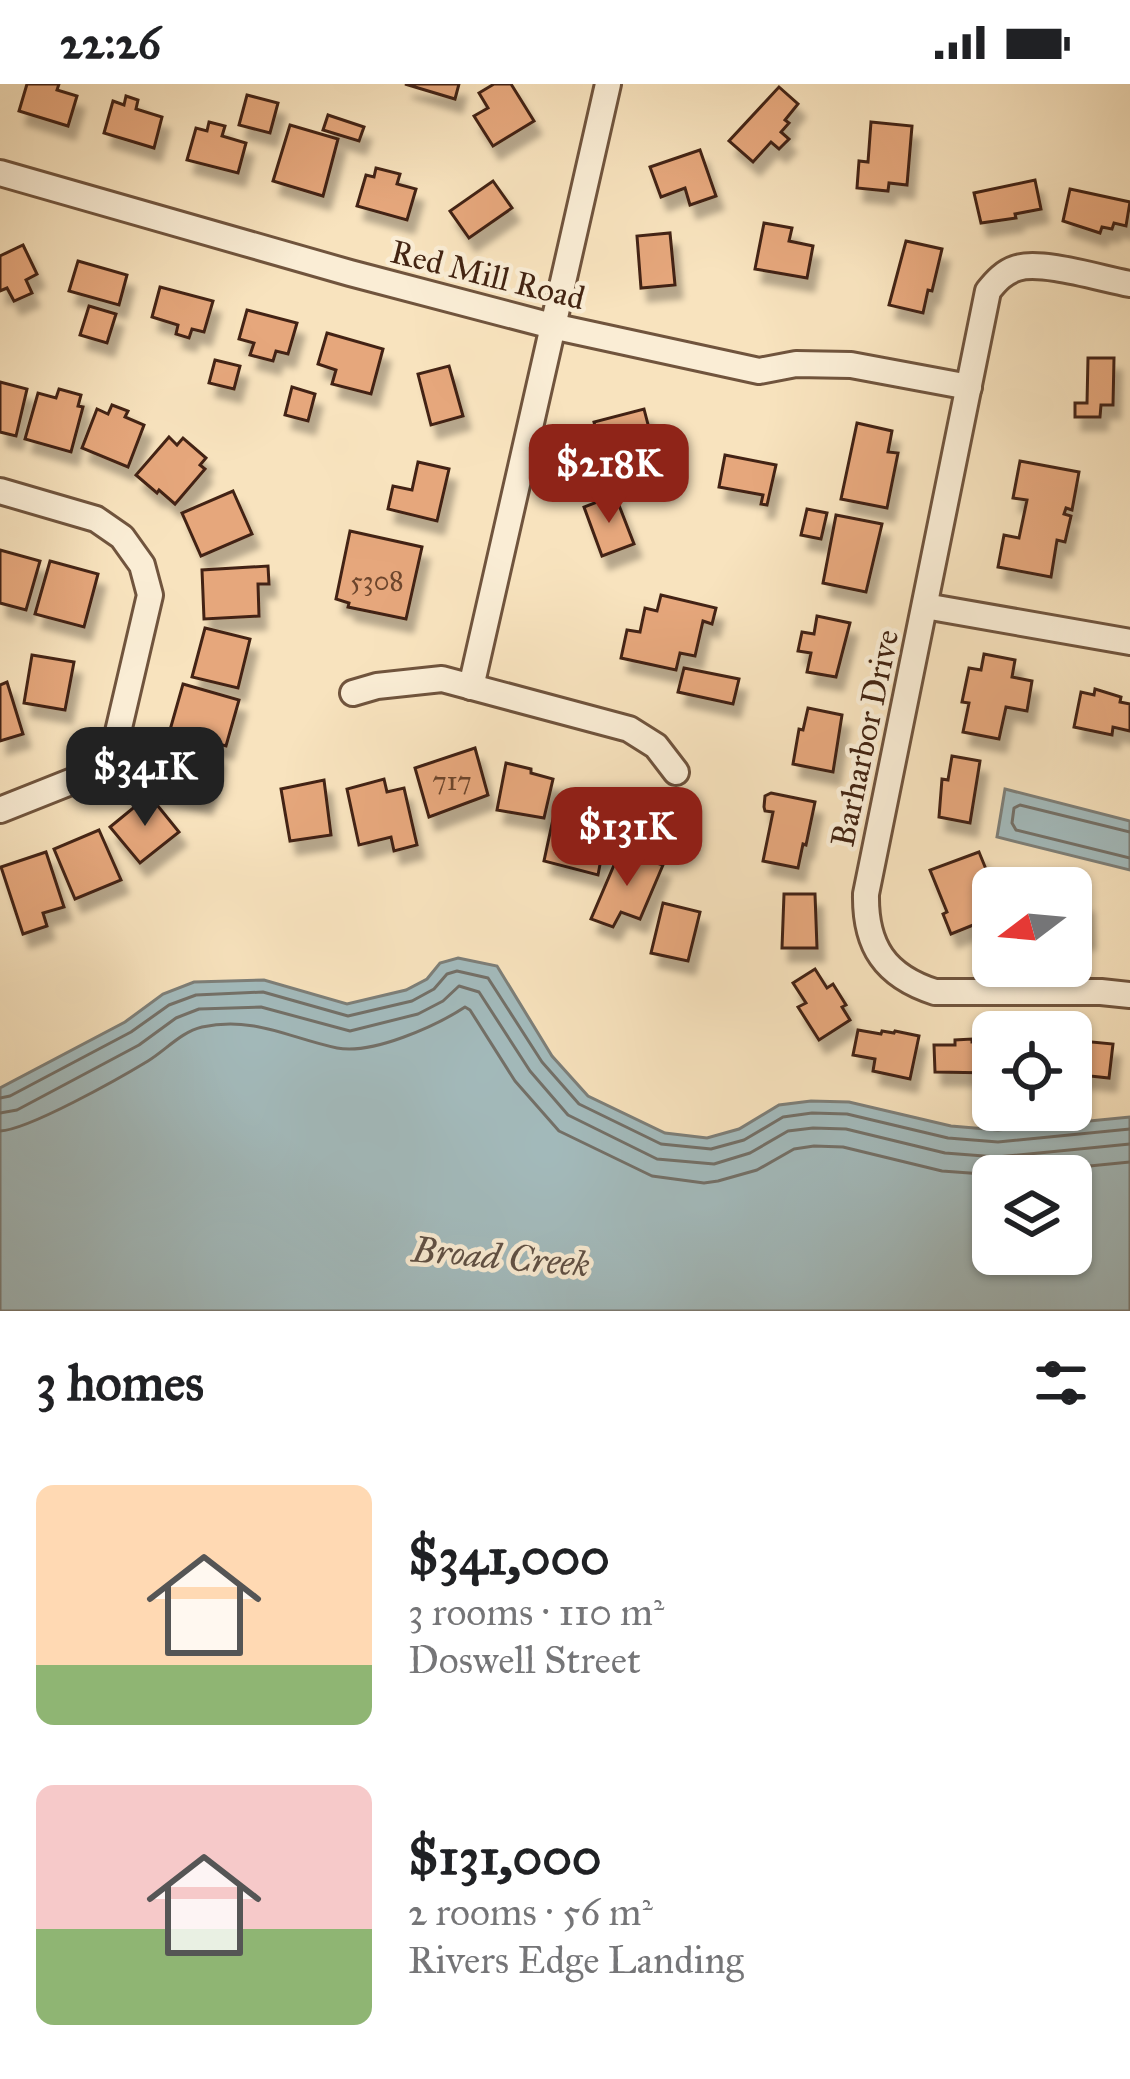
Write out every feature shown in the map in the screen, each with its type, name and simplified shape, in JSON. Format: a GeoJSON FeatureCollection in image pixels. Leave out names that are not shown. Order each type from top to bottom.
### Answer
{"type":"FeatureCollection","features":[{"type":"Feature","properties":{"kind":"street"},"geometry":{"type":"LineString","coordinates":[[471,687],[608,84]]}},
{"type":"Feature","properties":{"kind":"street","name":"Red Mill Road"},"geometry":{"type":"LineString","coordinates":[[0,173],[350,274],[552,326],[759,370],[796,364],[851,365],[969,387]]}},
{"type":"Feature","properties":{"kind":"street","name":"Barharbor Drive"},"geometry":{"type":"LineString","coordinates":[[1130,284],[1034,265],[1013,268],[988,291],[866,894],[869,934],[879,955],[913,985],[935,992],[1130,995]]}},
{"type":"Feature","properties":{"kind":"street"},"geometry":{"type":"LineString","coordinates":[[0,491],[96,519],[122,537],[142,565],[150,596],[118,732],[104,758],[82,777],[0,810]]}},
{"type":"Feature","properties":{"kind":"street"},"geometry":{"type":"LineString","coordinates":[[925,606],[1130,643]]}},
{"type":"Feature","properties":{"kind":"street"},"geometry":{"type":"LineString","coordinates":[[353,692],[417,680],[471,687],[628,730],[656,746],[676,772]]}},
{"type":"Feature","properties":{"kind":"water"},"geometry":{"type":"Polygon","coordinates":[[[1005,789],[1130,821],[1130,870],[997,837],[1005,789]]]}},
{"type":"Feature","properties":{"kind":"water","name":"Broad Creek"},"geometry":{"type":"Polygon","coordinates":[[[458,958],[497,966],[552,1056],[588,1096],[665,1133],[707,1138],[739,1129],[779,1105],[811,1101],[849,1102],[972,1131],[1092,1131],[1092,1121],[1130,1117],[1130,1311],[0,1311],[0,1088],[125,1022],[163,994],[194,982],[264,980],[347,1004],[406,990],[427,979],[440,963],[458,958]]]}},
{"type":"Feature","properties":{"kind":"building"},"geometry":{"type":"Polygon","coordinates":[[[27,84],[59,84],[57,90],[77,96],[68,126],[19,111],[27,84]]]}},
{"type":"Feature","properties":{"kind":"building"},"geometry":{"type":"Polygon","coordinates":[[[405,84],[459,84],[455,99],[405,84]]]}},
{"type":"Feature","properties":{"kind":"building"},"geometry":{"type":"Polygon","coordinates":[[[494,84],[511,84],[534,121],[493,146],[474,116],[488,108],[479,93],[494,84]]]}},
{"type":"Feature","properties":{"kind":"building"},"geometry":{"type":"Polygon","coordinates":[[[779,87],[798,104],[781,132],[789,139],[779,149],[771,142],[753,162],[729,141],[779,87]]]}},
{"type":"Feature","properties":{"kind":"building"},"geometry":{"type":"Polygon","coordinates":[[[247,95],[278,103],[270,133],[239,125],[247,95]]]}},
{"type":"Feature","properties":{"kind":"building"},"geometry":{"type":"Polygon","coordinates":[[[126,96],[138,100],[136,109],[162,117],[154,148],[104,133],[113,101],[124,105],[126,96]]]}},
{"type":"Feature","properties":{"kind":"building"},"geometry":{"type":"Polygon","coordinates":[[[328,115],[364,127],[359,141],[323,130],[328,115]]]}},
{"type":"Feature","properties":{"kind":"building"},"geometry":{"type":"Polygon","coordinates":[[[209,122],[225,126],[222,136],[246,143],[238,173],[187,160],[196,128],[207,131],[209,122]]]}},
{"type":"Feature","properties":{"kind":"building"},"geometry":{"type":"Polygon","coordinates":[[[871,122],[912,126],[907,185],[889,183],[888,191],[857,188],[859,161],[868,162],[871,122]]]}},
{"type":"Feature","properties":{"kind":"building"},"geometry":{"type":"Polygon","coordinates":[[[290,125],[338,139],[323,196],[273,181],[290,125]]]}},
{"type":"Feature","properties":{"kind":"building"},"geometry":{"type":"Polygon","coordinates":[[[700,150],[716,196],[690,205],[685,188],[661,197],[650,167],[700,150]]]}},
{"type":"Feature","properties":{"kind":"building"},"geometry":{"type":"Polygon","coordinates":[[[376,168],[400,174],[397,184],[416,189],[407,220],[357,206],[366,175],[374,177],[376,168]]]}},
{"type":"Feature","properties":{"kind":"building"},"geometry":{"type":"Polygon","coordinates":[[[1035,180],[1041,209],[981,223],[974,193],[1035,180]]]}},
{"type":"Feature","properties":{"kind":"building"},"geometry":{"type":"Polygon","coordinates":[[[493,181],[512,208],[469,238],[450,211],[493,181]]]}},
{"type":"Feature","properties":{"kind":"building"},"geometry":{"type":"Polygon","coordinates":[[[1070,189],[1130,202],[1126,226],[1114,223],[1112,229],[1102,227],[1100,233],[1063,221],[1070,189]]]}},
{"type":"Feature","properties":{"kind":"building"},"geometry":{"type":"Polygon","coordinates":[[[764,223],[792,228],[789,241],[813,246],[807,278],[755,269],[764,223]]]}},
{"type":"Feature","properties":{"kind":"building"},"geometry":{"type":"Polygon","coordinates":[[[670,233],[675,285],[641,288],[637,236],[670,233]]]}},
{"type":"Feature","properties":{"kind":"building"},"geometry":{"type":"Polygon","coordinates":[[[906,241],[942,249],[923,313],[889,305],[906,241]]]}},
{"type":"Feature","properties":{"kind":"building"},"geometry":{"type":"Polygon","coordinates":[[[23,245],[37,274],[26,280],[32,293],[14,301],[7,288],[0,291],[0,256],[23,245]]]}},
{"type":"Feature","properties":{"kind":"building"},"geometry":{"type":"Polygon","coordinates":[[[78,261],[127,275],[119,305],[69,291],[78,261]]]}},
{"type":"Feature","properties":{"kind":"building"},"geometry":{"type":"Polygon","coordinates":[[[160,287],[213,301],[204,332],[192,329],[189,338],[176,334],[178,325],[152,317],[160,287]]]}},
{"type":"Feature","properties":{"kind":"building"},"geometry":{"type":"Polygon","coordinates":[[[89,306],[116,314],[107,343],[80,335],[89,306]]]}},
{"type":"Feature","properties":{"kind":"building"},"geometry":{"type":"Polygon","coordinates":[[[247,310],[297,323],[288,354],[276,351],[273,361],[250,355],[254,343],[239,339],[247,310]]]}},
{"type":"Feature","properties":{"kind":"building"},"geometry":{"type":"Polygon","coordinates":[[[327,333],[383,349],[371,394],[332,384],[336,370],[318,364],[327,333]]]}},
{"type":"Feature","properties":{"kind":"building"},"geometry":{"type":"Polygon","coordinates":[[[1088,358],[1114,358],[1113,405],[1101,405],[1100,417],[1075,417],[1075,403],[1087,403],[1088,358]]]}},
{"type":"Feature","properties":{"kind":"building"},"geometry":{"type":"Polygon","coordinates":[[[215,360],[240,366],[234,389],[209,383],[215,360]]]}},
{"type":"Feature","properties":{"kind":"building"},"geometry":{"type":"Polygon","coordinates":[[[449,366],[463,416],[431,425],[418,374],[449,366]]]}},
{"type":"Feature","properties":{"kind":"building"},"geometry":{"type":"Polygon","coordinates":[[[0,382],[27,389],[16,436],[0,432],[0,382]]]}},
{"type":"Feature","properties":{"kind":"building"},"geometry":{"type":"Polygon","coordinates":[[[292,387],[315,394],[308,421],[285,415],[292,387]]]}},
{"type":"Feature","properties":{"kind":"building"},"geometry":{"type":"Polygon","coordinates":[[[59,389],[81,395],[78,406],[83,407],[71,452],[25,439],[38,393],[56,398],[59,389]]]}},
{"type":"Feature","properties":{"kind":"building"},"geometry":{"type":"Polygon","coordinates":[[[112,405],[144,425],[128,467],[82,448],[97,409],[108,414],[112,405]]]}},
{"type":"Feature","properties":{"kind":"building"},"geometry":{"type":"Polygon","coordinates":[[[644,409],[652,440],[602,453],[594,422],[644,409]]]}},
{"type":"Feature","properties":{"kind":"building"},"geometry":{"type":"Polygon","coordinates":[[[857,423],[892,431],[888,452],[898,453],[887,508],[841,499],[857,423]]]}},
{"type":"Feature","properties":{"kind":"building"},"geometry":{"type":"Polygon","coordinates":[[[169,437],[177,445],[183,438],[206,458],[200,465],[205,469],[175,504],[136,475],[169,437]]]}},
{"type":"Feature","properties":{"kind":"building"},"geometry":{"type":"Polygon","coordinates":[[[725,455],[776,465],[767,505],[761,504],[763,495],[719,487],[725,455]]]}},
{"type":"Feature","properties":{"kind":"building"},"geometry":{"type":"Polygon","coordinates":[[[1020,461],[1079,472],[1072,510],[1066,508],[1064,514],[1071,516],[1065,542],[1057,540],[1051,577],[998,567],[1004,535],[1019,538],[1027,500],[1013,498],[1020,461]]]}},
{"type":"Feature","properties":{"kind":"building"},"geometry":{"type":"Polygon","coordinates":[[[418,462],[449,469],[437,521],[388,509],[393,486],[412,490],[418,462]]]}},
{"type":"Feature","properties":{"kind":"building"},"geometry":{"type":"Polygon","coordinates":[[[233,491],[252,534],[201,556],[182,513],[233,491]]]}},
{"type":"Feature","properties":{"kind":"building"},"geometry":{"type":"Polygon","coordinates":[[[615,495],[634,544],[602,556],[584,507],[615,495]]]}},
{"type":"Feature","properties":{"kind":"building"},"geometry":{"type":"Polygon","coordinates":[[[807,509],[827,513],[821,539],[801,535],[807,509]]]}},
{"type":"Feature","properties":{"kind":"building"},"geometry":{"type":"Polygon","coordinates":[[[836,515],[882,524],[866,592],[823,583],[836,515]]]}},
{"type":"Feature","properties":{"kind":"building"},"geometry":{"type":"Polygon","coordinates":[[[350,531],[422,547],[406,619],[348,607],[349,603],[336,599],[350,531]]]}},
{"type":"Feature","properties":{"kind":"building"},"geometry":{"type":"Polygon","coordinates":[[[0,550],[40,561],[26,610],[0,603],[0,550]]]}},
{"type":"Feature","properties":{"kind":"building"},"geometry":{"type":"Polygon","coordinates":[[[50,561],[98,574],[84,627],[35,614],[50,561]]]}},
{"type":"Feature","properties":{"kind":"building"},"geometry":{"type":"Polygon","coordinates":[[[268,566],[269,584],[258,584],[259,616],[204,619],[202,570],[268,566]]]}},
{"type":"Feature","properties":{"kind":"building"},"geometry":{"type":"Polygon","coordinates":[[[661,595],[716,608],[712,624],[703,621],[695,656],[680,653],[676,670],[621,658],[627,630],[640,632],[645,608],[657,611],[661,595]]]}},
{"type":"Feature","properties":{"kind":"building"},"geometry":{"type":"Polygon","coordinates":[[[817,616],[850,623],[836,677],[807,672],[811,653],[798,651],[802,632],[814,634],[817,616]]]}},
{"type":"Feature","properties":{"kind":"building"},"geometry":{"type":"Polygon","coordinates":[[[205,628],[250,639],[238,688],[192,677],[205,628]]]}},
{"type":"Feature","properties":{"kind":"building"},"geometry":{"type":"Polygon","coordinates":[[[984,654],[1015,660],[1012,677],[1032,681],[1027,711],[1006,707],[999,739],[963,732],[969,703],[962,702],[969,668],[981,670],[984,654]]]}},
{"type":"Feature","properties":{"kind":"building"},"geometry":{"type":"Polygon","coordinates":[[[32,655],[74,662],[65,710],[24,703],[32,655]]]}},
{"type":"Feature","properties":{"kind":"building"},"geometry":{"type":"Polygon","coordinates":[[[684,668],[739,679],[733,704],[678,692],[684,668]]]}},
{"type":"Feature","properties":{"kind":"building"},"geometry":{"type":"Polygon","coordinates":[[[7,682],[23,734],[0,741],[0,685],[7,682]]]}},
{"type":"Feature","properties":{"kind":"building"},"geometry":{"type":"Polygon","coordinates":[[[183,684],[239,700],[226,746],[170,730],[183,684]]]}},
{"type":"Feature","properties":{"kind":"building"},"geometry":{"type":"Polygon","coordinates":[[[1095,689],[1130,704],[1130,731],[1113,727],[1112,735],[1074,727],[1081,692],[1094,695],[1095,689]]]}},
{"type":"Feature","properties":{"kind":"building"},"geometry":{"type":"Polygon","coordinates":[[[808,708],[842,715],[833,772],[793,764],[808,708]]]}},
{"type":"Feature","properties":{"kind":"building"},"geometry":{"type":"Polygon","coordinates":[[[168,741],[217,754],[205,801],[156,789],[168,741]]]}},
{"type":"Feature","properties":{"kind":"building"},"geometry":{"type":"Polygon","coordinates":[[[475,748],[488,795],[429,817],[415,768],[475,748]]]}},
{"type":"Feature","properties":{"kind":"building"},"geometry":{"type":"Polygon","coordinates":[[[952,756],[980,761],[970,823],[939,817],[942,779],[948,780],[952,756]]]}},
{"type":"Feature","properties":{"kind":"building"},"geometry":{"type":"Polygon","coordinates":[[[506,763],[553,779],[544,818],[497,810],[506,763]]]}},
{"type":"Feature","properties":{"kind":"building"},"geometry":{"type":"Polygon","coordinates":[[[384,779],[387,792],[404,788],[417,845],[394,851],[391,837],[359,845],[347,789],[384,779]]]}},
{"type":"Feature","properties":{"kind":"building"},"geometry":{"type":"Polygon","coordinates":[[[324,780],[331,835],[290,841],[281,789],[324,780]]]}},
{"type":"Feature","properties":{"kind":"building"},"geometry":{"type":"Polygon","coordinates":[[[771,793],[815,802],[798,868],[763,861],[773,812],[765,811],[765,796],[771,793]]]}},
{"type":"Feature","properties":{"kind":"building"},"geometry":{"type":"Polygon","coordinates":[[[149,795],[179,832],[140,863],[110,827],[149,795]]]}},
{"type":"Feature","properties":{"kind":"building"},"geometry":{"type":"Polygon","coordinates":[[[556,805],[586,813],[584,824],[606,833],[598,875],[544,861],[556,805]]]}},
{"type":"Feature","properties":{"kind":"building"},"geometry":{"type":"Polygon","coordinates":[[[99,830],[121,880],[75,899],[54,849],[99,830]]]}},
{"type":"Feature","properties":{"kind":"building"},"geometry":{"type":"Polygon","coordinates":[[[620,851],[663,865],[640,919],[621,912],[613,927],[591,919],[620,851]]]}},
{"type":"Feature","properties":{"kind":"building"},"geometry":{"type":"Polygon","coordinates":[[[46,852],[64,907],[43,913],[47,926],[23,934],[1,867],[46,852]]]}},
{"type":"Feature","properties":{"kind":"building"},"geometry":{"type":"Polygon","coordinates":[[[979,852],[985,867],[972,867],[972,926],[951,934],[930,870],[979,852]]]}},
{"type":"Feature","properties":{"kind":"building"},"geometry":{"type":"Polygon","coordinates":[[[784,894],[815,894],[817,948],[782,948],[784,894]]]}},
{"type":"Feature","properties":{"kind":"building"},"geometry":{"type":"Polygon","coordinates":[[[663,903],[700,912],[688,961],[651,953],[663,903]]]}},
{"type":"Feature","properties":{"kind":"building"},"geometry":{"type":"Polygon","coordinates":[[[815,969],[827,988],[833,984],[850,1020],[819,1040],[798,1007],[806,1003],[793,983],[815,969]]]}},
{"type":"Feature","properties":{"kind":"building"},"geometry":{"type":"Polygon","coordinates":[[[858,1030],[919,1036],[910,1079],[873,1071],[875,1059],[853,1055],[858,1030]]]}},
{"type":"Feature","properties":{"kind":"building"},"geometry":{"type":"Polygon","coordinates":[[[972,1039],[972,1073],[935,1072],[934,1045],[955,1045],[955,1040],[972,1039]]]}},
{"type":"Feature","properties":{"kind":"building"},"geometry":{"type":"Polygon","coordinates":[[[1092,1042],[1113,1044],[1109,1078],[1092,1076],[1092,1042]]]}}]}
